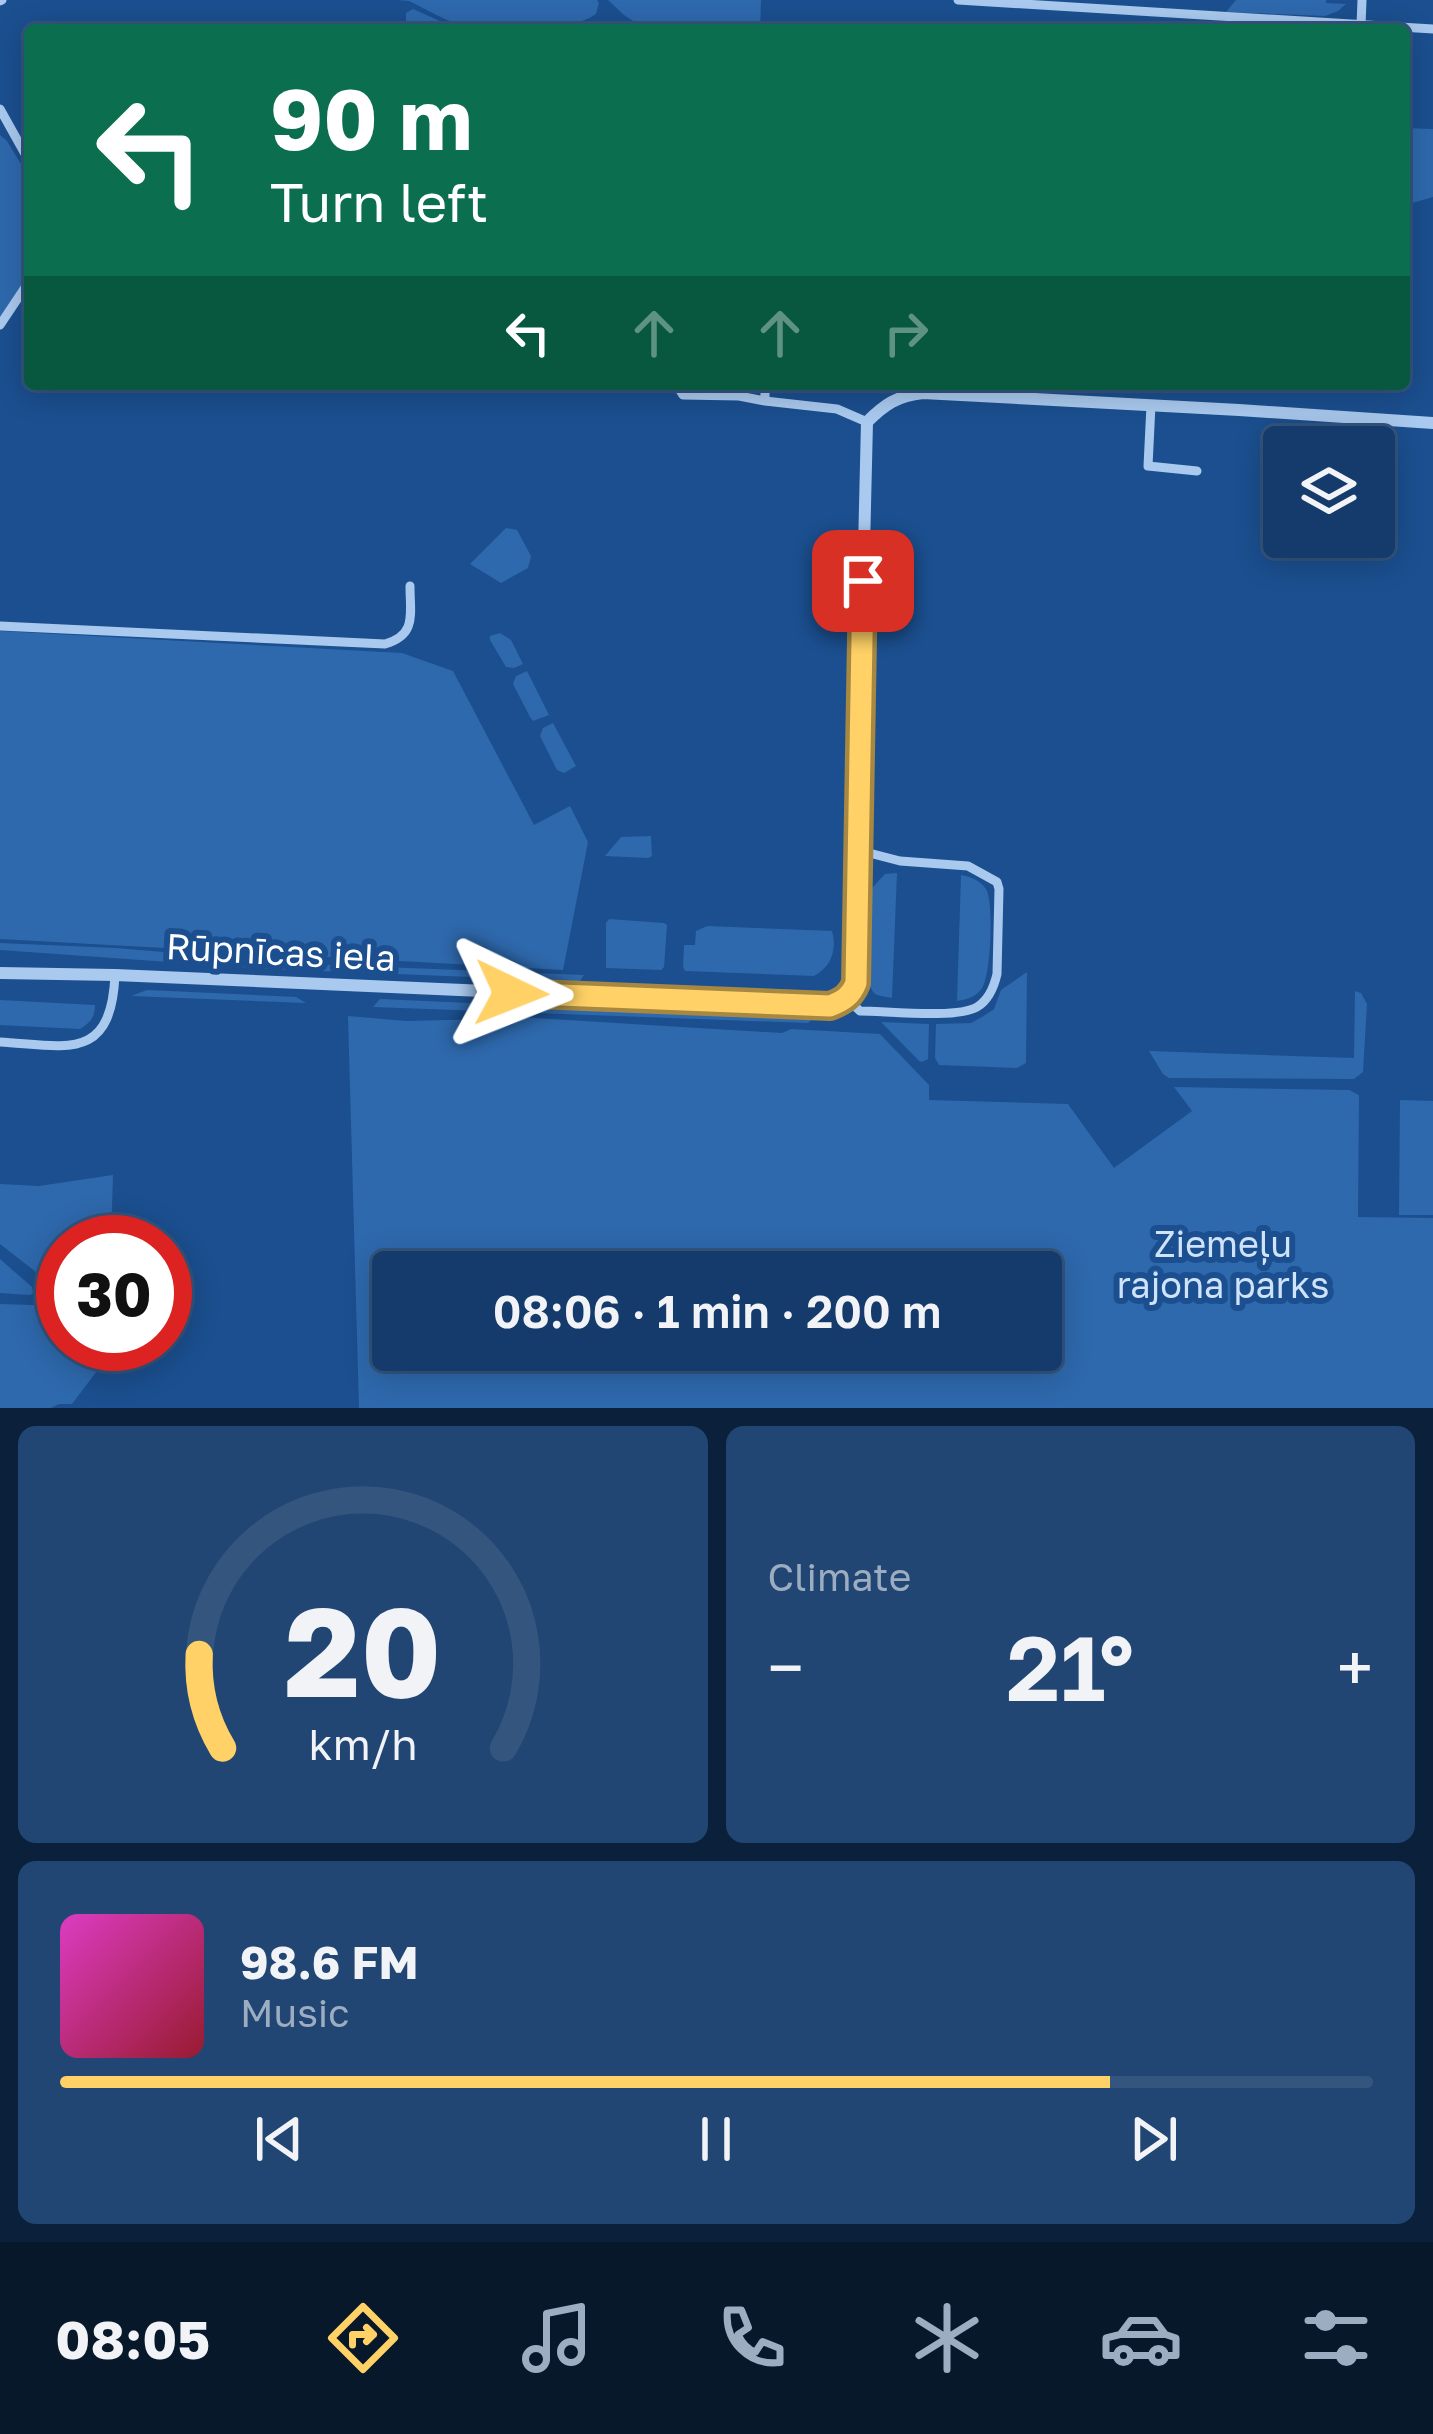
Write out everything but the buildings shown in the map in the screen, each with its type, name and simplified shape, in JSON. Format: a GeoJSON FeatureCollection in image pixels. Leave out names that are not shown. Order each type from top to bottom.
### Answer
{"type":"FeatureCollection","features":[{"type":"Feature","properties":{"kind":"street"},"geometry":{"type":"LineString","coordinates":[[846,998],[856,983],[867,422],[886,403],[901,395],[923,393],[1433,423]]}},
{"type":"Feature","properties":{"kind":"street","name":"Rūpnīcas iela"},"geometry":{"type":"LineString","coordinates":[[0,973],[830,1006],[846,998]]}},
{"type":"Feature","properties":{"kind":"lane"},"geometry":{"type":"LineString","coordinates":[[958,0],[1345,24]]}},
{"type":"Feature","properties":{"kind":"lane"},"geometry":{"type":"LineString","coordinates":[[0,110],[24,152]]}},
{"type":"Feature","properties":{"kind":"lane"},"geometry":{"type":"LineString","coordinates":[[0,325],[24,289]]}},
{"type":"Feature","properties":{"kind":"lane"},"geometry":{"type":"LineString","coordinates":[[680,390],[683,395],[739,396],[837,409],[867,422]]}},
{"type":"Feature","properties":{"kind":"lane"},"geometry":{"type":"LineString","coordinates":[[765,390],[765,401]]}},
{"type":"Feature","properties":{"kind":"lane"},"geometry":{"type":"LineString","coordinates":[[1151,405],[1148,466],[1197,471]]}},
{"type":"Feature","properties":{"kind":"lane"},"geometry":{"type":"LineString","coordinates":[[0,626],[385,644],[398,640],[410,626],[410,586]]}},
{"type":"Feature","properties":{"kind":"lane"},"geometry":{"type":"LineString","coordinates":[[846,998],[860,1011],[962,1012],[982,1004],[997,974],[997,882],[968,866],[857,848]]}},
{"type":"Feature","properties":{"kind":"lane"},"geometry":{"type":"LineString","coordinates":[[0,1042],[74,1047],[89,1042],[98,1034],[114,1000],[115,975]]}},
{"type":"Feature","properties":{"kind":"green space"},"geometry":{"type":"Polygon","coordinates":[[[398,0],[599,3],[596,14],[574,24],[458,24],[398,0]]]}},
{"type":"Feature","properties":{"kind":"green space"},"geometry":{"type":"Polygon","coordinates":[[[608,0],[761,0],[760,24],[638,24],[608,0]]]}},
{"type":"Feature","properties":{"kind":"green space"},"geometry":{"type":"Polygon","coordinates":[[[1236,0],[1346,4],[1325,16],[1226,12],[1236,0]]]}},
{"type":"Feature","properties":{"kind":"green space"},"geometry":{"type":"Polygon","coordinates":[[[413,9],[447,24],[406,24],[406,13],[413,9]]]}},
{"type":"Feature","properties":{"kind":"green space"},"geometry":{"type":"Polygon","coordinates":[[[1410,128],[1433,129],[1433,197],[1410,204],[1410,128]]]}},
{"type":"Feature","properties":{"kind":"green space"},"geometry":{"type":"Polygon","coordinates":[[[0,135],[24,169],[24,289],[0,325],[0,135]]]}},
{"type":"Feature","properties":{"kind":"green space"},"geometry":{"type":"Polygon","coordinates":[[[506,528],[517,530],[531,556],[528,568],[501,583],[470,564],[506,528]]]}},
{"type":"Feature","properties":{"kind":"green space"},"geometry":{"type":"Polygon","coordinates":[[[0,631],[402,653],[453,671],[534,825],[570,806],[588,842],[563,970],[0,939],[0,631]]]}},
{"type":"Feature","properties":{"kind":"green space"},"geometry":{"type":"Polygon","coordinates":[[[500,633],[511,640],[523,664],[506,667],[490,640],[500,633]]]}},
{"type":"Feature","properties":{"kind":"green space"},"geometry":{"type":"Polygon","coordinates":[[[527,671],[549,715],[533,721],[513,684],[516,676],[527,671]]]}},
{"type":"Feature","properties":{"kind":"green space"},"geometry":{"type":"Polygon","coordinates":[[[553,723],[576,766],[564,773],[557,770],[540,736],[553,723]]]}},
{"type":"Feature","properties":{"kind":"green space"},"geometry":{"type":"Polygon","coordinates":[[[651,836],[652,856],[648,858],[605,856],[621,837],[651,836]]]}},
{"type":"Feature","properties":{"kind":"green space"},"geometry":{"type":"Polygon","coordinates":[[[897,873],[892,998],[875,994],[870,986],[868,943],[872,888],[885,874],[897,873]]]}},
{"type":"Feature","properties":{"kind":"green space"},"geometry":{"type":"Polygon","coordinates":[[[961,875],[986,889],[990,938],[982,988],[957,1001],[961,875]]]}},
{"type":"Feature","properties":{"kind":"green space"},"geometry":{"type":"Polygon","coordinates":[[[609,919],[667,925],[664,967],[606,968],[609,919]]]}},
{"type":"Feature","properties":{"kind":"green space"},"geometry":{"type":"Polygon","coordinates":[[[707,926],[832,931],[833,951],[814,976],[685,971],[684,945],[695,945],[696,931],[707,926]]]}},
{"type":"Feature","properties":{"kind":"green space"},"geometry":{"type":"Polygon","coordinates":[[[0,943],[306,964],[584,975],[574,981],[268,969],[0,950],[0,943]]]}},
{"type":"Feature","properties":{"kind":"green space"},"geometry":{"type":"Polygon","coordinates":[[[1027,972],[1026,1063],[1017,1068],[939,1065],[936,1024],[971,1023],[982,1017],[994,1009],[1001,990],[1027,972]]]}},
{"type":"Feature","properties":{"kind":"green space"},"geometry":{"type":"Polygon","coordinates":[[[147,990],[296,997],[306,1003],[131,996],[147,990]]]}},
{"type":"Feature","properties":{"kind":"green space"},"geometry":{"type":"Polygon","coordinates":[[[1355,991],[1367,1004],[1363,1072],[1354,1079],[1169,1078],[1149,1051],[1354,1058],[1355,991]]]}},
{"type":"Feature","properties":{"kind":"green space"},"geometry":{"type":"Polygon","coordinates":[[[380,999],[813,1018],[808,1023],[373,1007],[380,999]]]}},
{"type":"Feature","properties":{"kind":"green space"},"geometry":{"type":"Polygon","coordinates":[[[0,1000],[95,1005],[95,1009],[80,1029],[0,1025],[0,1000]]]}},
{"type":"Feature","properties":{"kind":"green space","name":"Ziemeļu rajona parks"},"geometry":{"type":"Polygon","coordinates":[[[348,1016],[406,1021],[534,1018],[880,1034],[929,1085],[929,1100],[1068,1104],[1114,1168],[1192,1111],[1174,1087],[1349,1090],[1359,1095],[1358,1217],[1433,1218],[1433,1408],[359,1408],[348,1016]]]}},
{"type":"Feature","properties":{"kind":"green space"},"geometry":{"type":"Polygon","coordinates":[[[881,1022],[929,1024],[928,1059],[919,1061],[881,1022]]]}},
{"type":"Feature","properties":{"kind":"green space"},"geometry":{"type":"Polygon","coordinates":[[[1400,1100],[1433,1101],[1433,1215],[1399,1215],[1400,1100]]]}},
{"type":"Feature","properties":{"kind":"green space"},"geometry":{"type":"Polygon","coordinates":[[[113,1175],[112,1215],[36,1215],[36,1272],[0,1244],[0,1184],[39,1186],[113,1175]]]}},
{"type":"Feature","properties":{"kind":"green space"},"geometry":{"type":"Polygon","coordinates":[[[0,1259],[32,1287],[33,1293],[0,1293],[0,1259]]]}},
{"type":"Feature","properties":{"kind":"green space"},"geometry":{"type":"Polygon","coordinates":[[[0,1304],[36,1305],[36,1371],[97,1371],[72,1404],[0,1408],[0,1304]]]}},
{"type":"Feature","properties":{"kind":"route"},"geometry":{"type":"LineString","coordinates":[[511,993],[830,1006],[853,991],[863,581]]}}]}
